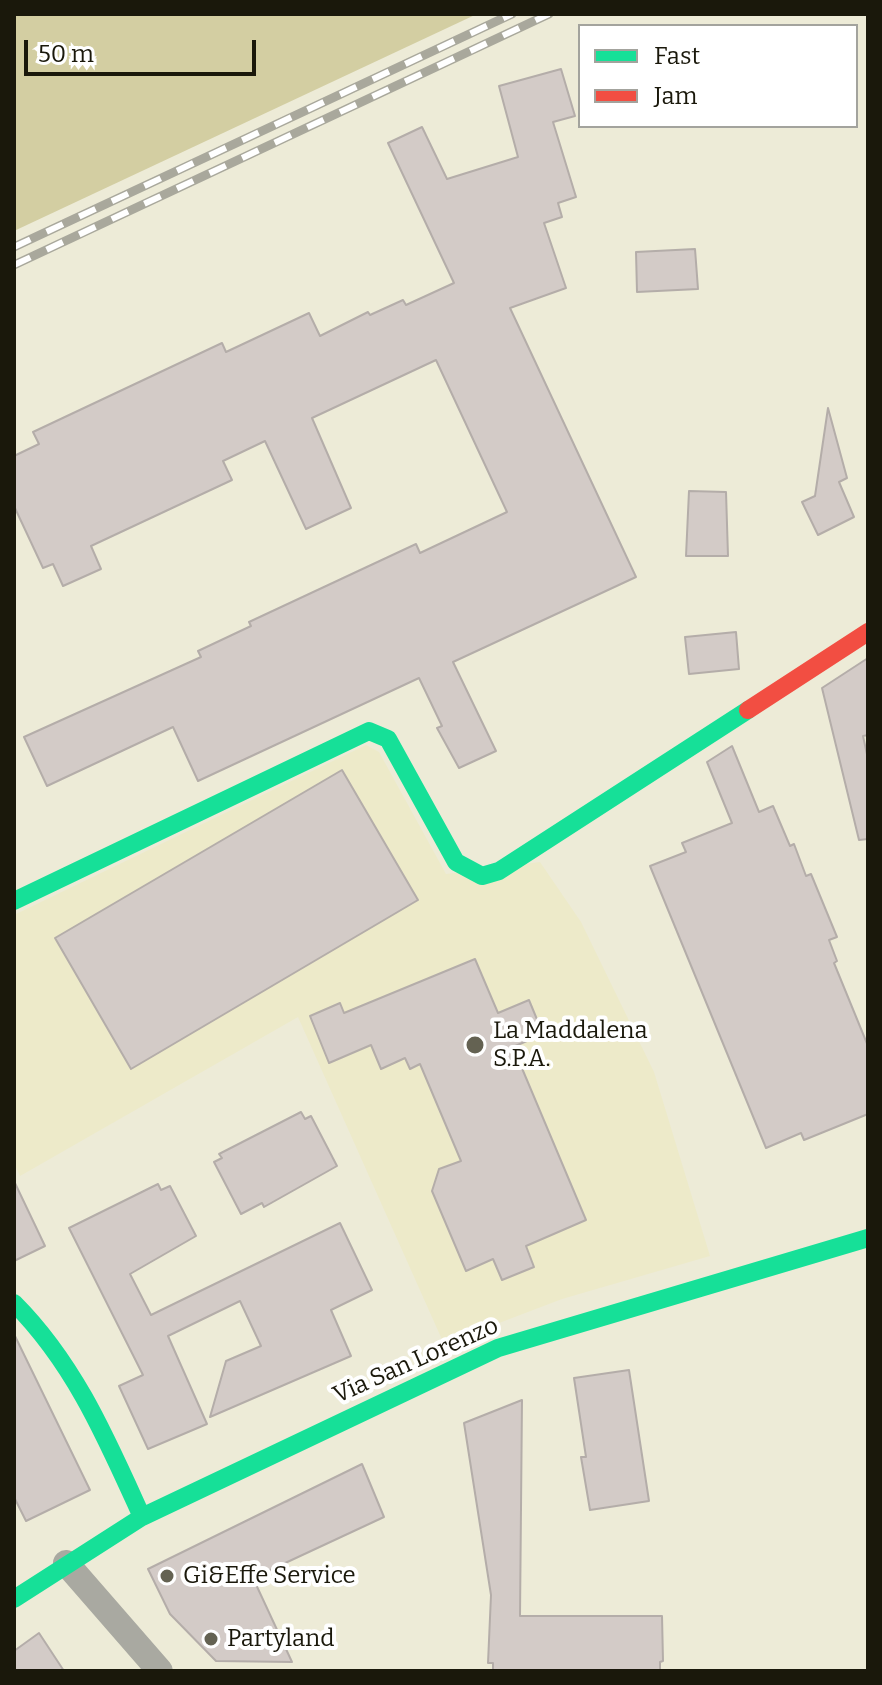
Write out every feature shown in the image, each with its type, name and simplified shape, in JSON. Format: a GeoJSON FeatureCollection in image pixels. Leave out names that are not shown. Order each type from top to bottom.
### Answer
{"type":"FeatureCollection","features":[{"type":"Feature","properties":{"kind":"street"},"geometry":{"type":"LineString","coordinates":[[14,901],[369,731],[388,739],[456,862],[482,876],[499,871],[868,632]]}},
{"type":"Feature","properties":{"kind":"street","name":"Via San Lorenzo"},"geometry":{"type":"LineString","coordinates":[[14,1599],[142,1517],[349,1416],[498,1348],[868,1238]]}},
{"type":"Feature","properties":{"kind":"street"},"geometry":{"type":"LineString","coordinates":[[14,1303],[41,1331],[90,1405],[142,1517]]}},
{"type":"Feature","properties":{"kind":"street"},"geometry":{"type":"LineString","coordinates":[[66,1563],[160,1671]]}},
{"type":"Feature","properties":{"kind":"shaded area"},"geometry":{"type":"Polygon","coordinates":[[[14,14],[477,14],[14,231],[14,14]]]}},
{"type":"Feature","properties":{"kind":"shaded area","name":"La Maddalena S.P.A."},"geometry":{"type":"Polygon","coordinates":[[[366,745],[379,752],[446,874],[540,862],[581,922],[654,1072],[710,1256],[562,1299],[444,1344],[298,1017],[20,1176],[14,1163],[14,915],[366,745]]]}},
{"type":"Feature","properties":{"kind":"building"},"geometry":{"type":"Polygon","coordinates":[[[561,69],[575,116],[553,122],[576,197],[558,203],[562,217],[544,223],[566,288],[510,308],[636,577],[453,662],[496,751],[459,768],[437,728],[442,726],[419,678],[198,781],[173,727],[47,786],[24,737],[201,657],[198,651],[251,626],[249,622],[416,544],[420,553],[507,512],[436,360],[312,418],[351,508],[306,529],[265,441],[223,461],[232,480],[91,546],[101,569],[63,586],[53,564],[43,568],[14,506],[14,456],[39,444],[33,432],[222,343],[226,352],[309,313],[320,336],[368,312],[370,315],[403,300],[406,305],[454,283],[388,143],[422,127],[447,179],[518,157],[499,86],[561,69]]]}},
{"type":"Feature","properties":{"kind":"building"},"geometry":{"type":"Polygon","coordinates":[[[695,249],[698,289],[637,292],[636,252],[695,249]]]}},
{"type":"Feature","properties":{"kind":"building"},"geometry":{"type":"Polygon","coordinates":[[[828,408],[847,478],[839,482],[854,517],[818,535],[802,502],[815,496],[828,408]]]}},
{"type":"Feature","properties":{"kind":"building"},"geometry":{"type":"Polygon","coordinates":[[[689,491],[726,492],[728,556],[686,556],[689,491]]]}},
{"type":"Feature","properties":{"kind":"building"},"geometry":{"type":"Polygon","coordinates":[[[736,632],[739,669],[689,674],[685,637],[736,632]]]}},
{"type":"Feature","properties":{"kind":"building"},"geometry":{"type":"Polygon","coordinates":[[[868,658],[868,735],[863,736],[868,759],[868,839],[859,840],[822,688],[868,658]]]}},
{"type":"Feature","properties":{"kind":"building"},"geometry":{"type":"Polygon","coordinates":[[[732,746],[759,812],[773,806],[790,846],[794,844],[806,876],[811,874],[837,937],[829,940],[837,961],[834,963],[868,1046],[868,1114],[804,1140],[801,1133],[766,1148],[650,866],[686,852],[682,843],[732,823],[707,762],[732,746]]]}},
{"type":"Feature","properties":{"kind":"building"},"geometry":{"type":"Polygon","coordinates":[[[342,770],[418,900],[131,1069],[55,938],[342,770]]]}},
{"type":"Feature","properties":{"kind":"building"},"geometry":{"type":"Polygon","coordinates":[[[475,959],[498,1013],[529,1000],[543,1034],[513,1047],[586,1220],[526,1246],[534,1267],[502,1280],[493,1259],[466,1271],[432,1191],[439,1169],[461,1161],[420,1064],[410,1069],[405,1058],[381,1069],[371,1045],[329,1063],[310,1016],[340,1003],[344,1013],[475,959]]]}},
{"type":"Feature","properties":{"kind":"building"},"geometry":{"type":"Polygon","coordinates":[[[301,1112],[305,1119],[311,1116],[337,1166],[264,1207],[262,1203],[241,1214],[214,1162],[222,1158],[219,1154],[301,1112]]]}},
{"type":"Feature","properties":{"kind":"building"},"geometry":{"type":"Polygon","coordinates":[[[14,1181],[45,1246],[14,1261],[14,1181]]]}},
{"type":"Feature","properties":{"kind":"building"},"geometry":{"type":"Polygon","coordinates":[[[158,1184],[161,1190],[170,1186],[196,1236],[130,1274],[151,1315],[340,1223],[372,1290],[331,1310],[351,1356],[210,1417],[226,1361],[261,1346],[240,1301],[168,1336],[207,1424],[148,1449],[119,1386],[143,1375],[69,1228],[158,1184]]]}},
{"type":"Feature","properties":{"kind":"building"},"geometry":{"type":"Polygon","coordinates":[[[14,1334],[90,1490],[26,1521],[14,1497],[14,1334]]]}},
{"type":"Feature","properties":{"kind":"building"},"geometry":{"type":"Polygon","coordinates":[[[629,1370],[649,1501],[590,1510],[581,1457],[586,1457],[574,1378],[629,1370]]]}},
{"type":"Feature","properties":{"kind":"building"},"geometry":{"type":"Polygon","coordinates":[[[522,1400],[520,1616],[662,1616],[663,1661],[660,1662],[660,1671],[493,1671],[493,1663],[488,1663],[491,1595],[464,1423],[522,1400]]]}},
{"type":"Feature","properties":{"kind":"building"},"geometry":{"type":"Polygon","coordinates":[[[362,1464],[384,1517],[253,1578],[292,1662],[216,1661],[170,1614],[148,1569],[362,1464]]]}},
{"type":"Feature","properties":{"kind":"building"},"geometry":{"type":"Polygon","coordinates":[[[39,1633],[64,1671],[14,1671],[14,1651],[39,1633]]]}},
{"type":"Feature","properties":{"kind":"railway"},"geometry":{"type":"LineString","coordinates":[[14,247],[512,14]]}},
{"type":"Feature","properties":{"kind":"railway"},"geometry":{"type":"LineString","coordinates":[[14,265],[549,14]]}},
{"type":"Feature","properties":{"kind":"traffic: fast"},"geometry":{"type":"LineString","coordinates":[[14,901],[369,731],[388,739],[456,862],[482,876],[499,871],[748,710]]}},
{"type":"Feature","properties":{"kind":"traffic: fast"},"geometry":{"type":"LineString","coordinates":[[14,1599],[142,1517],[498,1348],[868,1238]]}},
{"type":"Feature","properties":{"kind":"traffic: fast"},"geometry":{"type":"LineString","coordinates":[[14,1303],[55,1351],[72,1377],[142,1517]]}},
{"type":"Feature","properties":{"kind":"traffic: jam"},"geometry":{"type":"LineString","coordinates":[[748,710],[868,632]]}},
{"type":"Feature","properties":{"kind":"place","name":"La Maddalena S.P.A."},"geometry":{"type":"Point","coordinates":[475,1045]}},
{"type":"Feature","properties":{"kind":"place","name":"Gi&Effe Service"},"geometry":{"type":"Point","coordinates":[167,1576]}},
{"type":"Feature","properties":{"kind":"place","name":"Partyland"},"geometry":{"type":"Point","coordinates":[211,1639]}}]}
